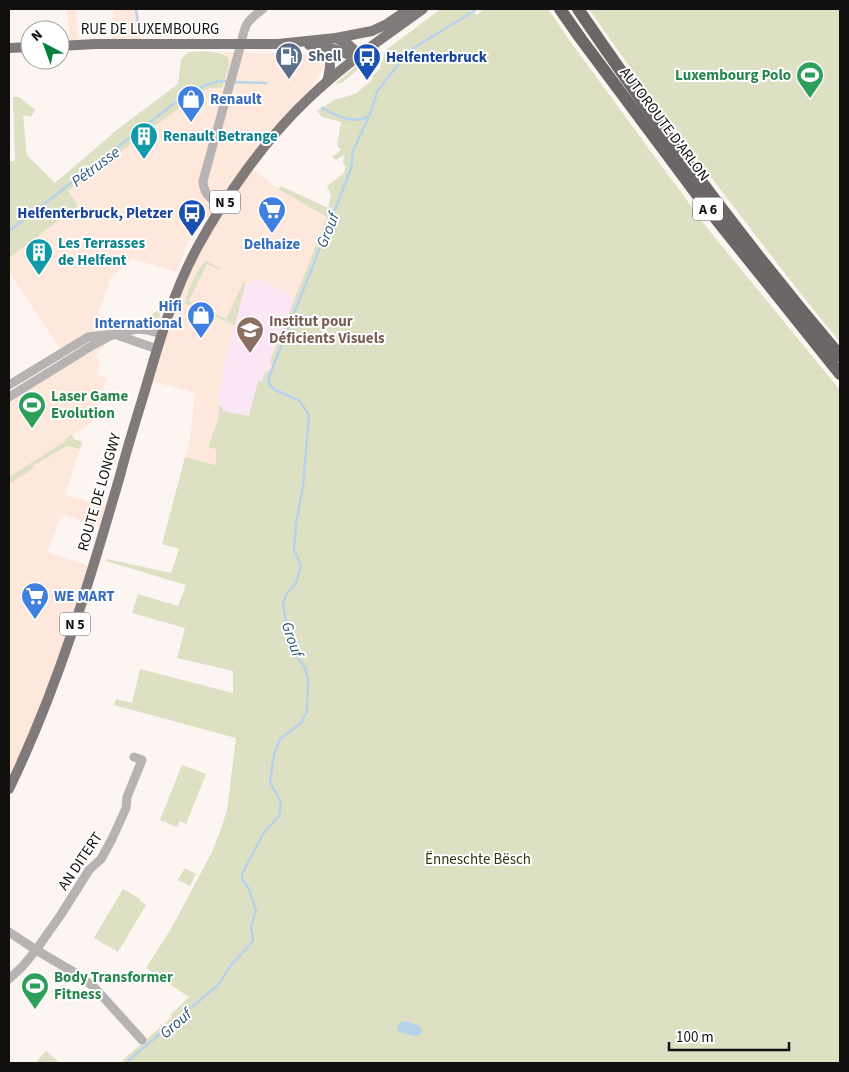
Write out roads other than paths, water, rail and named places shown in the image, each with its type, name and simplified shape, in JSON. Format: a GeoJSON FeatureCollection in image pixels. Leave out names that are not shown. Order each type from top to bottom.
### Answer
{"type":"FeatureCollection","features":[{"type":"Feature","properties":{"kind":"highway","name":"AUTOROUTE D'ARLON"},"geometry":{"type":"LineString","coordinates":[[560,9],[704,204],[840,374]]}},
{"type":"Feature","properties":{"kind":"highway","name":"AUTOROUTE D'ARLON"},"geometry":{"type":"LineString","coordinates":[[578,9],[652,114],[714,197],[800,308],[840,356]]}},
{"type":"Feature","properties":{"kind":"main road","name":"RUE DE LUXEMBOURG"},"geometry":{"type":"LineString","coordinates":[[70,45],[278,44],[336,38],[372,31],[387,24],[409,9]]}},
{"type":"Feature","properties":{"kind":"main road","name":"ROUTE DE LONGWY"},"geometry":{"type":"LineString","coordinates":[[9,789],[48,700],[76,622],[157,349],[184,275],[197,249],[222,207],[250,166],[279,130],[309,98],[357,57],[423,9]]}},
{"type":"Feature","properties":{"kind":"main road"},"geometry":{"type":"LineString","coordinates":[[336,38],[349,45],[357,57]]}},
{"type":"Feature","properties":{"kind":"main road"},"geometry":{"type":"LineString","coordinates":[[278,44],[318,45],[357,57]]}},
{"type":"Feature","properties":{"kind":"main road"},"geometry":{"type":"LineString","coordinates":[[278,44],[318,50],[325,53],[330,60],[331,68],[327,82]]}},
{"type":"Feature","properties":{"kind":"street"},"geometry":{"type":"LineString","coordinates":[[222,207],[208,196],[204,189],[204,181],[244,28],[250,20],[264,9]]}},
{"type":"Feature","properties":{"kind":"street"},"geometry":{"type":"LineString","coordinates":[[9,385],[88,337],[137,329],[162,334]]}},
{"type":"Feature","properties":{"kind":"street"},"geometry":{"type":"LineString","coordinates":[[9,397],[114,334],[157,349]]}},
{"type":"Feature","properties":{"kind":"street","name":"AN DITERT"},"geometry":{"type":"LineString","coordinates":[[36,950],[89,870],[101,859],[112,838],[126,808],[127,797],[142,760],[134,757]]}},
{"type":"Feature","properties":{"kind":"street"},"geometry":{"type":"LineString","coordinates":[[9,932],[77,974],[94,987],[142,1040]]}},
{"type":"Feature","properties":{"kind":"street"},"geometry":{"type":"LineString","coordinates":[[9,979],[36,950]]}},
{"type":"Feature","properties":{"kind":"water"},"geometry":{"type":"Polygon","coordinates":[[[405,1021],[420,1026],[421,1034],[415,1036],[399,1032],[397,1028],[399,1023],[405,1021]]]}},
{"type":"Feature","properties":{"kind":"waterway"},"geometry":{"type":"LineString","coordinates":[[136,9],[139,33]]}},
{"type":"Feature","properties":{"kind":"waterway","name":"Grouf"},"geometry":{"type":"LineString","coordinates":[[128,1063],[129,1060],[218,985],[232,964],[253,941],[251,927],[256,911],[249,889],[243,881],[242,874],[263,834],[279,816],[281,803],[270,782],[274,755],[280,739],[301,723],[307,711],[308,679],[305,668],[298,658],[288,634],[283,603],[287,593],[296,583],[301,566],[294,549],[296,524],[303,486],[309,415],[299,400],[275,390],[269,384],[269,377],[351,169],[353,151],[369,116],[378,90],[409,51],[477,9]]}},
{"type":"Feature","properties":{"kind":"waterway","name":"Pétrusse"},"geometry":{"type":"LineString","coordinates":[[9,231],[172,105],[205,85],[228,81]]}},
{"type":"Feature","properties":{"kind":"waterway","name":"Pétrusse"},"geometry":{"type":"LineString","coordinates":[[234,82],[266,83]]}},
{"type":"Feature","properties":{"kind":"waterway","name":"Pétrusse"},"geometry":{"type":"LineString","coordinates":[[322,108],[339,116],[355,120],[368,117]]}},
{"type":"Feature","properties":{"kind":"place","name":"Shell"},"geometry":{"type":"Point","coordinates":[289,80]}},
{"type":"Feature","properties":{"kind":"place","name":"Helfenterbruck"},"geometry":{"type":"Point","coordinates":[367,81]}},
{"type":"Feature","properties":{"kind":"place","name":"Luxembourg Polo"},"geometry":{"type":"Point","coordinates":[810,99]}},
{"type":"Feature","properties":{"kind":"place","name":"Renault"},"geometry":{"type":"Point","coordinates":[191,123]}},
{"type":"Feature","properties":{"kind":"place","name":"Renault Betrange"},"geometry":{"type":"Point","coordinates":[144,160]}},
{"type":"Feature","properties":{"kind":"place","name":"Delhaize"},"geometry":{"type":"Point","coordinates":[272,234]}},
{"type":"Feature","properties":{"kind":"place","name":"Helfenterbruck, Pletzer"},"geometry":{"type":"Point","coordinates":[192,237]}},
{"type":"Feature","properties":{"kind":"place","name":"Les Terrasses de Helfent"},"geometry":{"type":"Point","coordinates":[39,276]}},
{"type":"Feature","properties":{"kind":"place","name":"Hifi International"},"geometry":{"type":"Point","coordinates":[201,339]}},
{"type":"Feature","properties":{"kind":"place","name":"Institut pour Déficients Visuels"},"geometry":{"type":"Point","coordinates":[250,354]}},
{"type":"Feature","properties":{"kind":"place","name":"Laser Game Evolution"},"geometry":{"type":"Point","coordinates":[32,429]}},
{"type":"Feature","properties":{"kind":"place","name":"WE MART"},"geometry":{"type":"Point","coordinates":[35,620]}},
{"type":"Feature","properties":{"kind":"place","name":"Body Transformer Fitness"},"geometry":{"type":"Point","coordinates":[35,1010]}},
{"type":"Feature","properties":{"kind":"park label","name":"Ënneschte Bësch"},"geometry":{"type":"Point","coordinates":[478,859]}}]}
